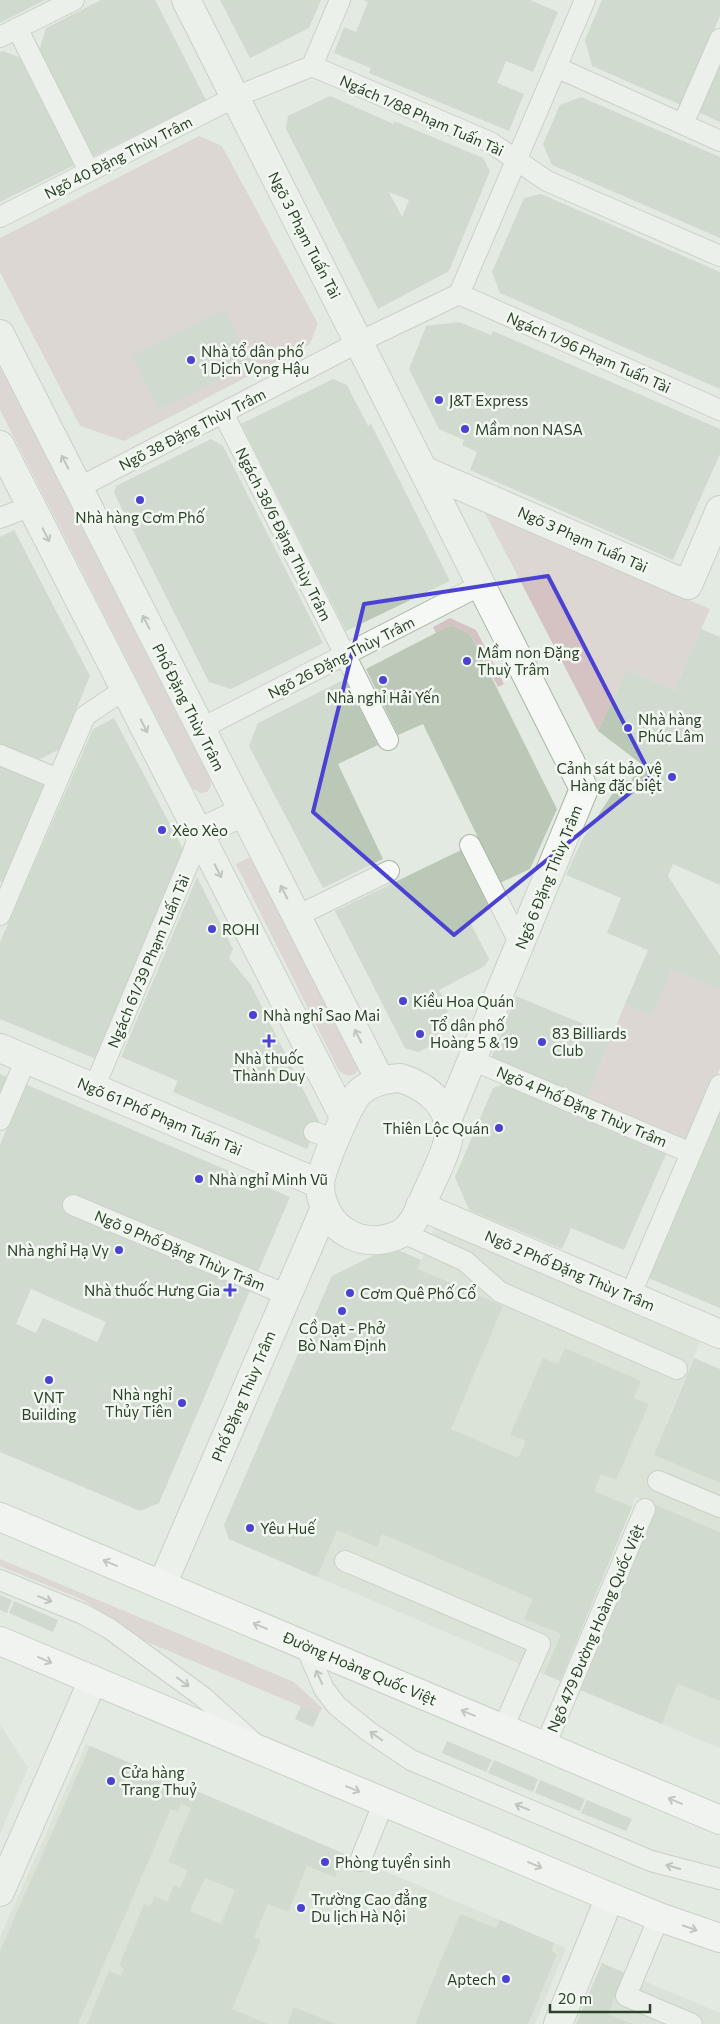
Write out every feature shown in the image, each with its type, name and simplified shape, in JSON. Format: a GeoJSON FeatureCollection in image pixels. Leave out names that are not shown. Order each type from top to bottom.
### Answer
{"type":"FeatureCollection","features":[{"type":"Feature","properties":{"kind":"main road","name":"Đường Hoàng Quốc Việt"},"geometry":{"type":"LineString","coordinates":[[0,1517],[720,1820]]}},
{"type":"Feature","properties":{"kind":"main road"},"geometry":{"type":"LineString","coordinates":[[0,1641],[610,1897],[659,1917],[720,1938]]}},
{"type":"Feature","properties":{"kind":"street","name":"Ngõ 3 Phạm Tuấn Tài"},"geometry":{"type":"LineString","coordinates":[[186,0],[481,585]]}},
{"type":"Feature","properties":{"kind":"street","name":"Phố Đặng Thùy Trâm"},"geometry":{"type":"LineString","coordinates":[[0,334],[380,1080],[358,1094],[331,1130],[323,1172],[322,1196],[287,1295],[162,1585]]}},
{"type":"Feature","properties":{"kind":"street"},"geometry":{"type":"LineString","coordinates":[[0,445],[199,833],[331,1130]]}},
{"type":"Feature","properties":{"kind":"street","name":"Ngõ 3 Phạm Tuấn Tài"},"geometry":{"type":"LineString","coordinates":[[423,470],[688,585],[720,510]]}},
{"type":"Feature","properties":{"kind":"street","name":"Ngõ 6 Đặng Thùy Trâm"},"geometry":{"type":"LineString","coordinates":[[448,1120],[584,789],[481,585]]}},
{"type":"Feature","properties":{"kind":"street"},"geometry":{"type":"LineString","coordinates":[[199,833],[243,812]]}},
{"type":"Feature","properties":{"kind":"street","name":"Ngõ 61 Phố Phạm Tuấn Tài"},"geometry":{"type":"LineString","coordinates":[[0,1048],[94,1088],[322,1196]]}},
{"type":"Feature","properties":{"kind":"street"},"geometry":{"type":"LineString","coordinates":[[322,1196],[337,1226],[345,1233],[359,1239],[376,1241],[403,1233],[413,1222],[444,1156],[449,1138],[448,1120],[439,1103],[429,1091],[415,1083],[400,1078],[380,1080]]}},
{"type":"Feature","properties":{"kind":"street","name":"Ngõ 2 Phố Đặng Thùy Trâm"},"geometry":{"type":"LineString","coordinates":[[420,1206],[720,1334]]}},
{"type":"Feature","properties":{"kind":"street"},"geometry":{"type":"LineString","coordinates":[[0,1892],[93,1680]]}},
{"type":"Feature","properties":{"kind":"street"},"geometry":{"type":"LineString","coordinates":[[558,2024],[610,1897]]}},
{"type":"Feature","properties":{"kind":"lane"},"geometry":{"type":"LineString","coordinates":[[74,0],[9,33],[89,171]]}},
{"type":"Feature","properties":{"kind":"lane"},"geometry":{"type":"LineString","coordinates":[[312,66],[340,0]]}},
{"type":"Feature","properties":{"kind":"lane"},"geometry":{"type":"LineString","coordinates":[[459,294],[556,67],[578,2]]}},
{"type":"Feature","properties":{"kind":"lane"},"geometry":{"type":"LineString","coordinates":[[682,124],[720,39]]}},
{"type":"Feature","properties":{"kind":"lane","name":"Ngõ 40 Đặng Thùy Trâm"},"geometry":{"type":"LineString","coordinates":[[0,216],[235,97],[312,66]]}},
{"type":"Feature","properties":{"kind":"lane","name":"Ngách 1/88 Phạm Tuấn Tài"},"geometry":{"type":"LineString","coordinates":[[312,66],[490,142],[547,181],[720,256]]}},
{"type":"Feature","properties":{"kind":"lane"},"geometry":{"type":"LineString","coordinates":[[556,67],[720,141]]}},
{"type":"Feature","properties":{"kind":"lane","name":"Ngõ 38 Đặng Thùy Trâm"},"geometry":{"type":"LineString","coordinates":[[78,488],[359,342],[459,294]]}},
{"type":"Feature","properties":{"kind":"lane","name":"Ngách 1/96 Phạm Tuấn Tài"},"geometry":{"type":"LineString","coordinates":[[459,294],[720,410]]}},
{"type":"Feature","properties":{"kind":"lane","name":"Ngách 38/6 Đặng Thùy Trâm"},"geometry":{"type":"LineString","coordinates":[[223,413],[388,740]]}},
{"type":"Feature","properties":{"kind":"lane"},"geometry":{"type":"LineString","coordinates":[[0,518],[32,506]]}},
{"type":"Feature","properties":{"kind":"lane","name":"Ngõ 26 Đặng Thùy Trâm"},"geometry":{"type":"LineString","coordinates":[[200,729],[481,585]]}},
{"type":"Feature","properties":{"kind":"lane"},"geometry":{"type":"LineString","coordinates":[[0,915],[4,895],[85,716],[125,689]]}},
{"type":"Feature","properties":{"kind":"lane"},"geometry":{"type":"LineString","coordinates":[[0,755],[58,779]]}},
{"type":"Feature","properties":{"kind":"lane","name":"Ngách 61/39 Phạm Tuấn Tài"},"geometry":{"type":"LineString","coordinates":[[94,1088],[192,855],[199,833]]}},
{"type":"Feature","properties":{"kind":"lane"},"geometry":{"type":"LineString","coordinates":[[470,845],[520,944]]}},
{"type":"Feature","properties":{"kind":"lane"},"geometry":{"type":"LineString","coordinates":[[297,916],[389,871]]}},
{"type":"Feature","properties":{"kind":"lane"},"geometry":{"type":"LineString","coordinates":[[0,1120],[26,1059]]}},
{"type":"Feature","properties":{"kind":"lane","name":"Ngõ 4 Phố Đặng Thùy Trâm"},"geometry":{"type":"LineString","coordinates":[[472,1060],[691,1153]]}},
{"type":"Feature","properties":{"kind":"lane"},"geometry":{"type":"LineString","coordinates":[[630,1296],[720,1085]]}},
{"type":"Feature","properties":{"kind":"lane","name":"Ngõ 9 Phố Đặng Thùy Trâm"},"geometry":{"type":"LineString","coordinates":[[73,1205],[287,1295]]}},
{"type":"Feature","properties":{"kind":"lane"},"geometry":{"type":"LineString","coordinates":[[403,1233],[465,1261],[500,1292],[676,1369]]}},
{"type":"Feature","properties":{"kind":"lane"},"geometry":{"type":"LineString","coordinates":[[658,1481],[720,1508]]}},
{"type":"Feature","properties":{"kind":"lane","name":"Ngõ 479 Đường Hoàng Quốc Việt"},"geometry":{"type":"LineString","coordinates":[[545,1746],[645,1509]]}},
{"type":"Feature","properties":{"kind":"lane"},"geometry":{"type":"LineString","coordinates":[[345,1561],[540,1644],[503,1728]]}},
{"type":"Feature","properties":{"kind":"lane"},"geometry":{"type":"LineString","coordinates":[[0,1580],[83,1614],[110,1629],[203,1697],[264,1751]]}},
{"type":"Feature","properties":{"kind":"lane"},"geometry":{"type":"LineString","coordinates":[[305,1645],[324,1689],[337,1706],[411,1760],[651,1861],[720,1879]]}},
{"type":"Feature","properties":{"kind":"lane"},"geometry":{"type":"LineString","coordinates":[[360,1860],[384,1802]]}},
{"type":"Feature","properties":{"kind":"lane"},"geometry":{"type":"LineString","coordinates":[[659,1917],[626,1996],[692,2024]]}},
{"type":"Feature","properties":{"kind":"highlighted area"},"geometry":{"type":"Polygon","coordinates":[[[548,576],[651,776],[454,935],[313,812],[364,604],[548,576]]]}},
{"type":"Feature","properties":{"kind":"shaded area"},"geometry":{"type":"Polygon","coordinates":[[[199,136],[222,146],[318,324],[310,344],[124,441],[80,426],[0,272],[0,238],[199,136]]]}},
{"type":"Feature","properties":{"kind":"shaded area"},"geometry":{"type":"Polygon","coordinates":[[[0,367],[210,779],[211,786],[207,792],[201,793],[193,789],[0,410],[0,367]]]}},
{"type":"Feature","properties":{"kind":"shaded area"},"geometry":{"type":"Polygon","coordinates":[[[485,513],[710,609],[674,690],[627,669],[598,731],[485,513]]]}},
{"type":"Feature","properties":{"kind":"shaded area"},"geometry":{"type":"Polygon","coordinates":[[[450,618],[476,630],[504,684],[498,687],[470,634],[451,625],[436,633],[433,627],[450,618]]]}},
{"type":"Feature","properties":{"kind":"shaded area"},"geometry":{"type":"Polygon","coordinates":[[[250,857],[359,1061],[359,1069],[355,1074],[345,1075],[338,1069],[236,864],[250,857]]]}},
{"type":"Feature","properties":{"kind":"shaded area"},"geometry":{"type":"Polygon","coordinates":[[[672,970],[720,990],[720,1068],[689,1143],[586,1099],[625,1004],[652,1016],[672,970]]]}},
{"type":"Feature","properties":{"kind":"shaded area"},"geometry":{"type":"Polygon","coordinates":[[[435,1228],[700,1342],[666,1424],[720,1447],[720,1532],[636,1497],[560,1681],[229,1539],[224,1525],[332,1276],[391,1247],[421,1260],[435,1228]]]}},
{"type":"Feature","properties":{"kind":"shaded area"},"geometry":{"type":"Polygon","coordinates":[[[0,1559],[294,1682],[322,1708],[319,1714],[145,1641],[83,1600],[0,1566],[0,1559]]]}},
{"type":"Feature","properties":{"kind":"shaded area"},"geometry":{"type":"Polygon","coordinates":[[[720,1584],[720,1748],[662,1724],[720,1584]]]}},
{"type":"Feature","properties":{"kind":"shaded area"},"geometry":{"type":"Polygon","coordinates":[[[0,1724],[28,1768],[0,1834],[0,1724]]]}},
{"type":"Feature","properties":{"kind":"shaded area","name":"Trường Cao đẳng Du lịch Hà Nội"},"geometry":{"type":"Polygon","coordinates":[[[86,1744],[566,1948],[535,2024],[0,2024],[0,1937],[86,1744]]]}},
{"type":"Feature","properties":{"kind":"shaded area"},"geometry":{"type":"Polygon","coordinates":[[[602,1963],[720,2013],[720,2024],[576,2024],[602,1963]]]}},
{"type":"Feature","properties":{"kind":"building"},"geometry":{"type":"Polygon","coordinates":[[[0,0],[45,0],[0,23],[0,0]]]}},
{"type":"Feature","properties":{"kind":"building"},"geometry":{"type":"Polygon","coordinates":[[[101,0],[155,0],[206,100],[92,157],[39,51],[46,28],[101,0]]]}},
{"type":"Feature","properties":{"kind":"building"},"geometry":{"type":"Polygon","coordinates":[[[220,0],[321,0],[309,28],[250,58],[220,0]]]}},
{"type":"Feature","properties":{"kind":"building"},"geometry":{"type":"Polygon","coordinates":[[[363,0],[530,0],[558,12],[533,72],[506,61],[497,83],[524,94],[509,131],[369,73],[371,68],[334,53],[344,27],[356,32],[368,2],[363,0]]]}},
{"type":"Feature","properties":{"kind":"building"},"geometry":{"type":"Polygon","coordinates":[[[602,0],[720,0],[720,16],[681,105],[592,66],[585,40],[602,0]]]}},
{"type":"Feature","properties":{"kind":"building"},"geometry":{"type":"Polygon","coordinates":[[[3,51],[21,58],[75,165],[0,202],[0,52],[3,51]]]}},
{"type":"Feature","properties":{"kind":"building"},"geometry":{"type":"Polygon","coordinates":[[[720,62],[720,122],[698,112],[720,62]]]}},
{"type":"Feature","properties":{"kind":"building"},"geometry":{"type":"Polygon","coordinates":[[[330,96],[394,124],[394,121],[483,158],[490,171],[449,271],[378,309],[286,129],[288,116],[330,96]],[[389,192],[402,217],[409,200],[389,192]]]}},
{"type":"Feature","properties":{"kind":"building"},"geometry":{"type":"Polygon","coordinates":[[[581,97],[720,157],[720,238],[552,165],[543,144],[560,105],[581,97]]]}},
{"type":"Feature","properties":{"kind":"building"},"geometry":{"type":"Polygon","coordinates":[[[541,194],[720,272],[720,389],[500,293],[492,272],[524,198],[541,194]]]}},
{"type":"Feature","properties":{"kind":"building","name":"Nhà tổ dân phố 1 Dịch Vọng Hậu"},"geometry":{"type":"Polygon","coordinates":[[[224,310],[251,364],[158,410],[131,356],[224,310]]]}},
{"type":"Feature","properties":{"kind":"building"},"geometry":{"type":"Polygon","coordinates":[[[459,322],[491,335],[493,331],[720,429],[720,454],[673,560],[470,470],[477,452],[462,445],[464,440],[439,429],[409,369],[426,326],[459,322]]]}},
{"type":"Feature","properties":{"kind":"building"},"geometry":{"type":"Polygon","coordinates":[[[333,379],[347,385],[368,426],[371,424],[450,581],[346,631],[241,424],[333,379]]]}},
{"type":"Feature","properties":{"kind":"building"},"geometry":{"type":"Polygon","coordinates":[[[211,439],[223,446],[323,643],[231,689],[209,682],[114,493],[116,486],[211,439]]]}},
{"type":"Feature","properties":{"kind":"building"},"geometry":{"type":"Polygon","coordinates":[[[14,530],[90,676],[60,749],[38,760],[0,744],[0,537],[14,530]]]}},
{"type":"Feature","properties":{"kind":"building"},"geometry":{"type":"Polygon","coordinates":[[[451,625],[470,634],[557,809],[530,869],[500,883],[423,724],[398,735],[366,669],[451,625]]]}},
{"type":"Feature","properties":{"kind":"building"},"geometry":{"type":"Polygon","coordinates":[[[701,629],[720,637],[720,885],[673,864],[668,876],[720,956],[720,990],[672,970],[652,1016],[625,1004],[648,950],[607,933],[621,898],[566,875],[582,840],[622,779],[631,781],[640,763],[598,731],[627,669],[674,690],[701,629]]]}},
{"type":"Feature","properties":{"kind":"building"},"geometry":{"type":"Polygon","coordinates":[[[345,679],[378,745],[338,764],[383,859],[323,888],[249,746],[258,723],[345,679]]]}},
{"type":"Feature","properties":{"kind":"building"},"geometry":{"type":"Polygon","coordinates":[[[114,718],[184,851],[96,1059],[0,1019],[0,942],[93,729],[114,718]]]}},
{"type":"Feature","properties":{"kind":"building"},"geometry":{"type":"Polygon","coordinates":[[[0,766],[45,785],[4,882],[0,881],[0,766]]]}},
{"type":"Feature","properties":{"kind":"building"},"geometry":{"type":"Polygon","coordinates":[[[461,850],[490,909],[469,920],[489,959],[485,966],[439,990],[449,1008],[433,1045],[418,1052],[405,1048],[335,911],[461,850]]]}},
{"type":"Feature","properties":{"kind":"building"},"geometry":{"type":"Polygon","coordinates":[[[197,877],[233,949],[229,958],[251,985],[319,1121],[307,1149],[173,1092],[178,1081],[121,1057],[197,877]]]}},
{"type":"Feature","properties":{"kind":"building"},"geometry":{"type":"Polygon","coordinates":[[[516,996],[612,1036],[586,1099],[491,1058],[516,996]]]}},
{"type":"Feature","properties":{"kind":"building"},"geometry":{"type":"Polygon","coordinates":[[[0,1074],[9,1078],[0,1100],[0,1074]]]}},
{"type":"Feature","properties":{"kind":"building"},"geometry":{"type":"Polygon","coordinates":[[[506,1083],[667,1152],[624,1250],[571,1228],[562,1249],[469,1210],[455,1177],[493,1088],[506,1083]]]}},
{"type":"Feature","properties":{"kind":"building"},"geometry":{"type":"Polygon","coordinates":[[[25,1084],[290,1197],[159,1503],[140,1511],[0,1452],[0,1145],[25,1084]],[[31,1289],[16,1324],[36,1333],[43,1318],[97,1342],[106,1322],[31,1289]]]}},
{"type":"Feature","properties":{"kind":"building"},"geometry":{"type":"Polygon","coordinates":[[[720,1101],[720,1308],[646,1277],[720,1101]]]}},
{"type":"Feature","properties":{"kind":"building"},"geometry":{"type":"Polygon","coordinates":[[[391,1247],[421,1260],[418,1269],[503,1306],[451,1429],[518,1458],[526,1441],[510,1435],[543,1358],[558,1364],[565,1348],[641,1381],[634,1398],[649,1404],[616,1480],[601,1474],[594,1491],[632,1507],[560,1681],[544,1674],[561,1634],[524,1619],[533,1599],[382,1534],[377,1547],[337,1530],[317,1577],[229,1539],[224,1525],[332,1276],[391,1247]]]}},
{"type":"Feature","properties":{"kind":"building"},"geometry":{"type":"Polygon","coordinates":[[[694,1358],[720,1369],[720,1483],[654,1455],[694,1358]]]}},
{"type":"Feature","properties":{"kind":"building"},"geometry":{"type":"Polygon","coordinates":[[[656,1505],[720,1532],[720,1701],[678,1684],[662,1724],[580,1690],[656,1505]]]}},
{"type":"Feature","properties":{"kind":"building"},"geometry":{"type":"Polygon","coordinates":[[[0,1595],[12,1600],[7,1613],[0,1610],[0,1595]]]}},
{"type":"Feature","properties":{"kind":"building"},"geometry":{"type":"Polygon","coordinates":[[[14,1601],[58,1620],[53,1632],[9,1613],[14,1601]]]}},
{"type":"Feature","properties":{"kind":"building"},"geometry":{"type":"Polygon","coordinates":[[[301,1706],[319,1714],[313,1727],[295,1719],[301,1706]]]}},
{"type":"Feature","properties":{"kind":"building"},"geometry":{"type":"Polygon","coordinates":[[[447,1741],[492,1760],[486,1772],[442,1753],[447,1741]]]}},
{"type":"Feature","properties":{"kind":"building"},"geometry":{"type":"Polygon","coordinates":[[[90,1746],[345,1854],[335,1877],[307,1866],[288,1912],[268,1904],[254,1937],[261,1940],[232,2009],[268,2024],[87,2024],[109,1971],[121,1976],[124,1969],[119,1966],[144,1904],[150,1906],[155,1896],[167,1902],[174,1885],[180,1888],[188,1870],[168,1862],[191,1808],[181,1804],[178,1812],[171,1809],[78,2024],[0,2024],[0,1951],[90,1746]],[[205,1878],[190,1911],[221,1924],[235,1890],[205,1878]]]}},
{"type":"Feature","properties":{"kind":"building"},"geometry":{"type":"Polygon","coordinates":[[[494,1760],[538,1779],[533,1792],[488,1773],[494,1760]]]}},
{"type":"Feature","properties":{"kind":"building"},"geometry":{"type":"Polygon","coordinates":[[[540,1780],[585,1799],[580,1811],[535,1793],[540,1780]]]}},
{"type":"Feature","properties":{"kind":"building"},"geometry":{"type":"Polygon","coordinates":[[[587,1800],[632,1819],[626,1831],[581,1813],[587,1800]]]}},
{"type":"Feature","properties":{"kind":"building"},"geometry":{"type":"Polygon","coordinates":[[[460,1914],[496,1928],[500,1920],[554,1943],[551,1951],[557,1954],[528,2024],[415,2024],[460,1914]]]}},
{"type":"Feature","properties":{"kind":"building"},"geometry":{"type":"Polygon","coordinates":[[[602,1963],[625,1973],[608,2014],[633,2024],[576,2024],[602,1963]]]}},
{"type":"Feature","properties":{"kind":"building"},"geometry":{"type":"Polygon","coordinates":[[[294,2007],[336,2024],[287,2024],[294,2007]]]}},
{"type":"Feature","properties":{"kind":"place","name":"Nhà tổ dân phố 1 Dịch Vọng Hậu"},"geometry":{"type":"Point","coordinates":[191,360]}},
{"type":"Feature","properties":{"kind":"place","name":"J&T Express"},"geometry":{"type":"Point","coordinates":[439,400]}},
{"type":"Feature","properties":{"kind":"place","name":"Mầm non NASA"},"geometry":{"type":"Point","coordinates":[465,429]}},
{"type":"Feature","properties":{"kind":"place","name":"Nhà hàng Cơm Phố"},"geometry":{"type":"Point","coordinates":[140,500]}},
{"type":"Feature","properties":{"kind":"place","name":"Mầm non Đặng Thuỳ Trâm"},"geometry":{"type":"Point","coordinates":[467,661]}},
{"type":"Feature","properties":{"kind":"place","name":"Nhà nghỉ Hải Yến"},"geometry":{"type":"Point","coordinates":[383,680]}},
{"type":"Feature","properties":{"kind":"place","name":"Nhà hàng Phúc Lâm"},"geometry":{"type":"Point","coordinates":[628,728]}},
{"type":"Feature","properties":{"kind":"place","name":"Cảnh sát bảo vệ Hàng đặc biệt"},"geometry":{"type":"Point","coordinates":[672,777]}},
{"type":"Feature","properties":{"kind":"place","name":"Xèo Xèo"},"geometry":{"type":"Point","coordinates":[162,830]}},
{"type":"Feature","properties":{"kind":"place","name":"ROHI"},"geometry":{"type":"Point","coordinates":[212,929]}},
{"type":"Feature","properties":{"kind":"place","name":"Kiều Hoa Quán"},"geometry":{"type":"Point","coordinates":[403,1001]}},
{"type":"Feature","properties":{"kind":"place","name":"Nhà nghỉ Sao Mai"},"geometry":{"type":"Point","coordinates":[253,1015]}},
{"type":"Feature","properties":{"kind":"place","name":"Tổ dân phố Hoàng 5 & 19"},"geometry":{"type":"Point","coordinates":[420,1034]}},
{"type":"Feature","properties":{"kind":"place","name":"Nhà thuốc Thành Duy"},"geometry":{"type":"Point","coordinates":[269,1041]}},
{"type":"Feature","properties":{"kind":"place","name":"83 Billiards Club"},"geometry":{"type":"Point","coordinates":[542,1042]}},
{"type":"Feature","properties":{"kind":"place","name":"Thiên Lộc Quán"},"geometry":{"type":"Point","coordinates":[499,1128]}},
{"type":"Feature","properties":{"kind":"place","name":"Nhà nghỉ Minh Vũ"},"geometry":{"type":"Point","coordinates":[199,1179]}},
{"type":"Feature","properties":{"kind":"place","name":"Nhà nghỉ Hạ Vy"},"geometry":{"type":"Point","coordinates":[119,1250]}},
{"type":"Feature","properties":{"kind":"place","name":"Nhà thuốc Hưng Gia"},"geometry":{"type":"Point","coordinates":[230,1290]}},
{"type":"Feature","properties":{"kind":"place","name":"Cơm Quê Phố Cổ"},"geometry":{"type":"Point","coordinates":[350,1293]}},
{"type":"Feature","properties":{"kind":"place","name":"Cồ Dạt - Phở Bò Nam Định"},"geometry":{"type":"Point","coordinates":[342,1311]}},
{"type":"Feature","properties":{"kind":"place","name":"VNT Building"},"geometry":{"type":"Point","coordinates":[49,1380]}},
{"type":"Feature","properties":{"kind":"place","name":"Nhà nghỉ Thủy Tiên"},"geometry":{"type":"Point","coordinates":[182,1403]}},
{"type":"Feature","properties":{"kind":"place","name":"Yêu Huế"},"geometry":{"type":"Point","coordinates":[250,1528]}},
{"type":"Feature","properties":{"kind":"place","name":"Cửa hàng Trang Thuỷ"},"geometry":{"type":"Point","coordinates":[111,1781]}},
{"type":"Feature","properties":{"kind":"place","name":"Phòng tuyển sinh"},"geometry":{"type":"Point","coordinates":[325,1862]}},
{"type":"Feature","properties":{"kind":"place","name":"Trường Cao đẳng Du lịch Hà Nội"},"geometry":{"type":"Point","coordinates":[301,1908]}},
{"type":"Feature","properties":{"kind":"place","name":"Aptech"},"geometry":{"type":"Point","coordinates":[506,1979]}}]}
